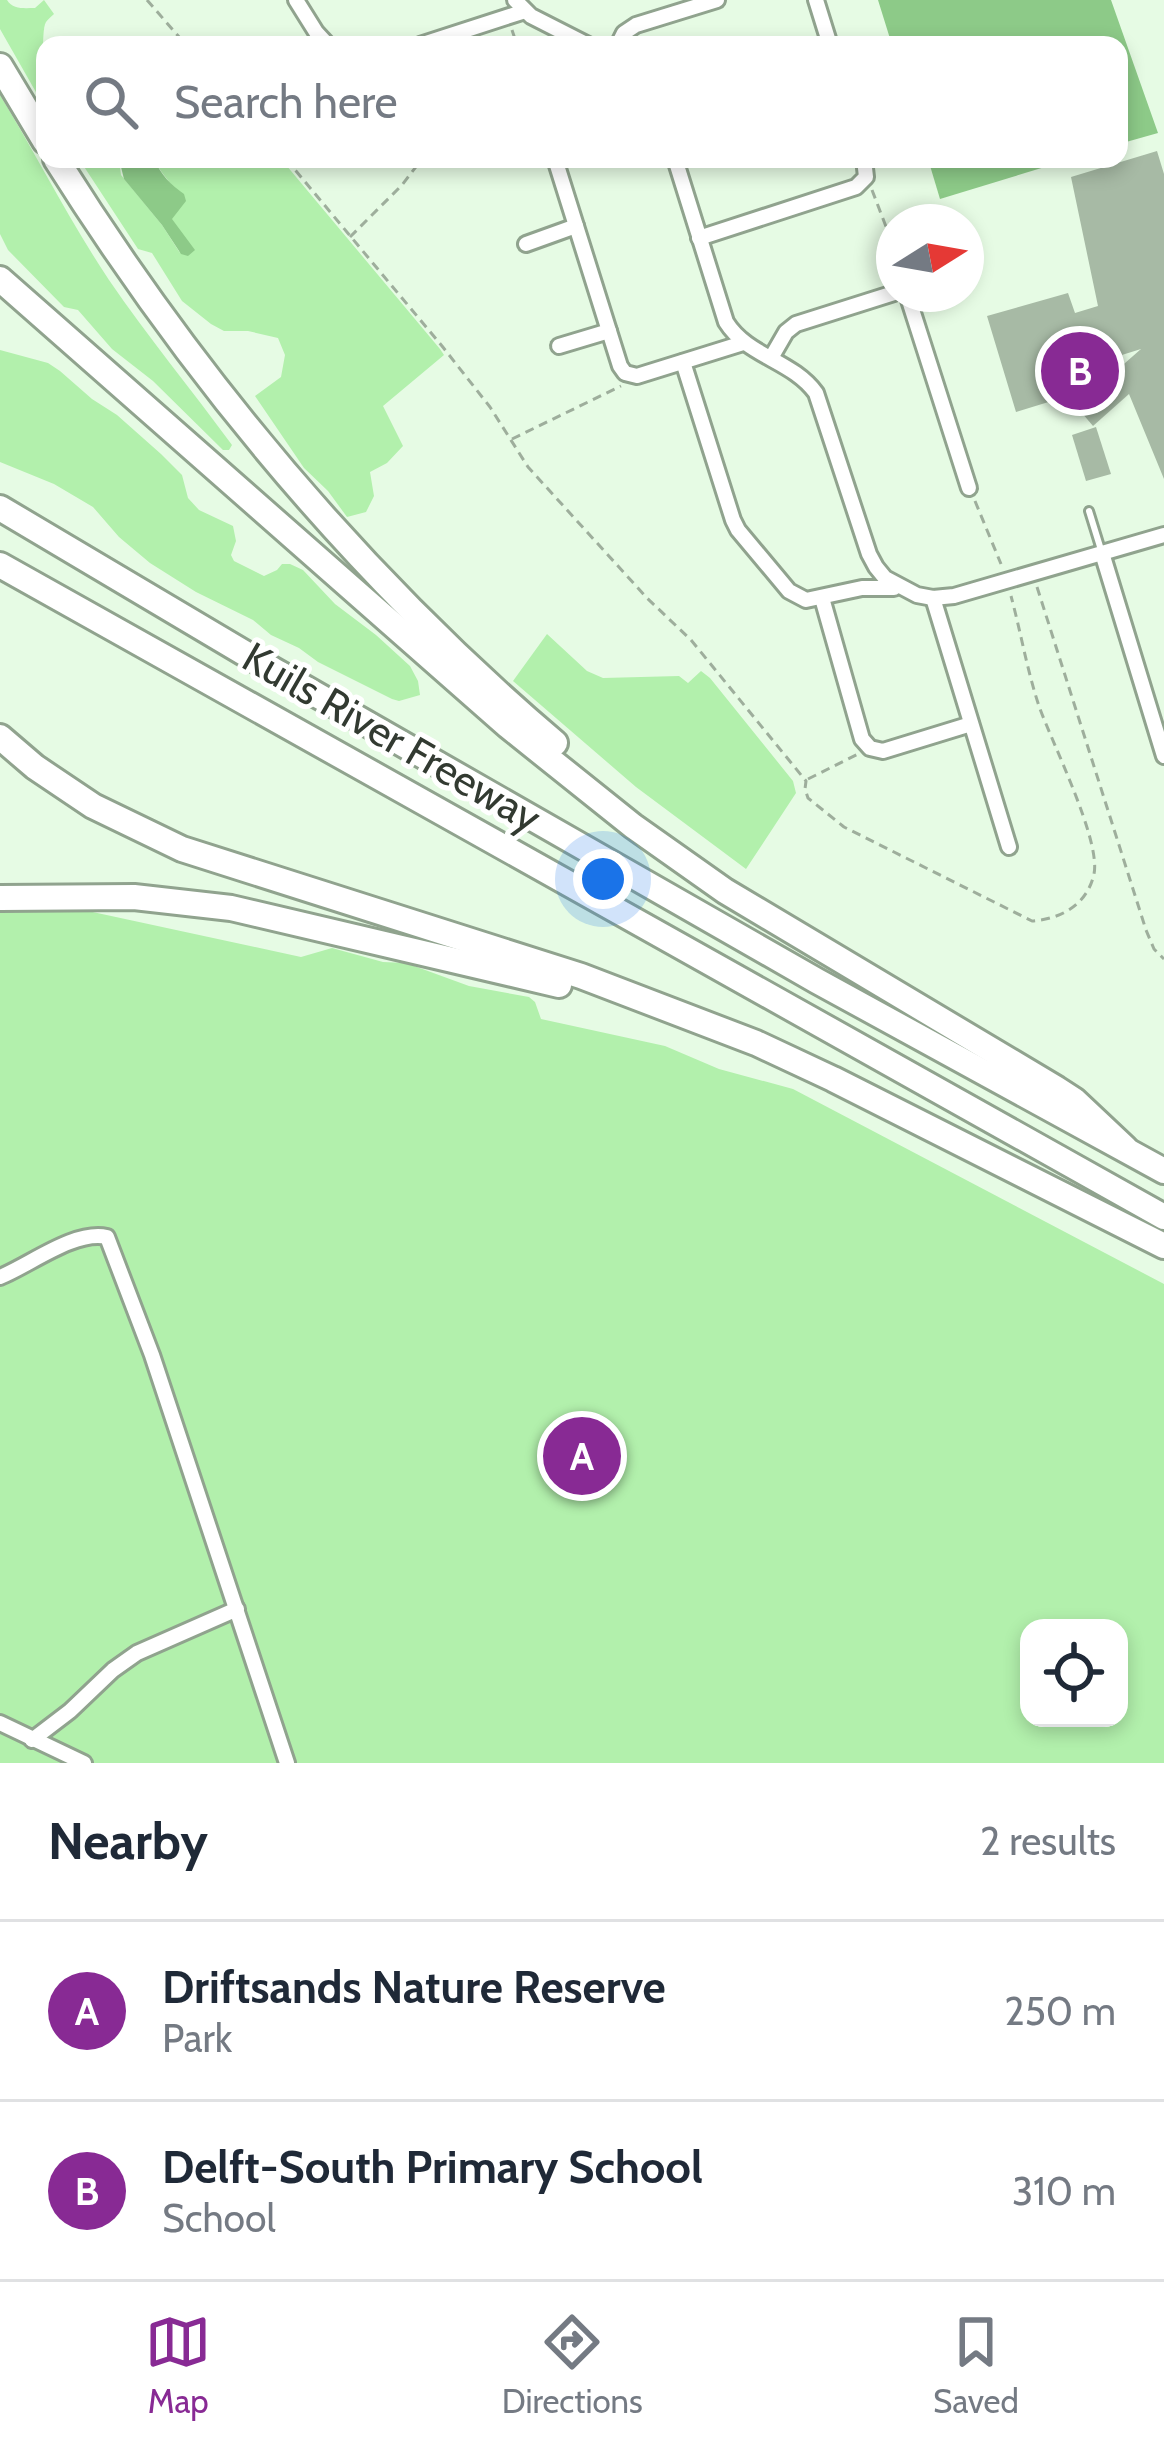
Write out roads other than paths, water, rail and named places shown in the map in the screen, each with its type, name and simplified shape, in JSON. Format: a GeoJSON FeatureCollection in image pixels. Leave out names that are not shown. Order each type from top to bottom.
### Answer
{"type":"FeatureCollection","features":[{"type":"Feature","properties":{"kind":"highway"},"geometry":{"type":"LineString","coordinates":[[0,66],[36,126]]}},
{"type":"Feature","properties":{"kind":"highway"},"geometry":{"type":"LineString","coordinates":[[62,168],[198,365],[378,577],[588,772],[668,838],[794,930]]}},
{"type":"Feature","properties":{"kind":"highway"},"geometry":{"type":"LineString","coordinates":[[0,278],[543,754],[680,861],[1057,1089],[1125,1148]]}},
{"type":"Feature","properties":{"kind":"highway","name":"Kuils River Freeway"},"geometry":{"type":"LineString","coordinates":[[0,508],[817,981],[1164,1171]]}},
{"type":"Feature","properties":{"kind":"highway","name":"Kuils River Freeway"},"geometry":{"type":"LineString","coordinates":[[0,565],[1164,1217]]}},
{"type":"Feature","properties":{"kind":"highway"},"geometry":{"type":"LineString","coordinates":[[0,737],[93,806],[182,849],[581,976],[756,1043],[1164,1246]]}},
{"type":"Feature","properties":{"kind":"highway"},"geometry":{"type":"LineString","coordinates":[[0,898],[134,896],[231,908],[666,1010]]}},
{"type":"Feature","properties":{"kind":"street"},"geometry":{"type":"LineString","coordinates":[[296,0],[320,36]]}},
{"type":"Feature","properties":{"kind":"street"},"geometry":{"type":"LineString","coordinates":[[622,36],[636,25],[717,0]]}},
{"type":"Feature","properties":{"kind":"street"},"geometry":{"type":"LineString","coordinates":[[816,0],[827,36]]}},
{"type":"Feature","properties":{"kind":"street"},"geometry":{"type":"LineString","coordinates":[[443,36],[520,6],[572,36]]}},
{"type":"Feature","properties":{"kind":"street"},"geometry":{"type":"LineString","coordinates":[[558,168],[622,370],[629,376],[742,343]]}},
{"type":"Feature","properties":{"kind":"street"},"geometry":{"type":"LineString","coordinates":[[677,168],[726,322],[742,343],[807,380],[816,393],[869,554],[885,578],[905,590]]}},
{"type":"Feature","properties":{"kind":"street"},"geometry":{"type":"LineString","coordinates":[[699,238],[856,188],[866,177],[865,168]]}},
{"type":"Feature","properties":{"kind":"street"},"geometry":{"type":"LineString","coordinates":[[526,244],[576,226]]}},
{"type":"Feature","properties":{"kind":"street"},"geometry":{"type":"LineString","coordinates":[[770,358],[796,324],[876,299]]}},
{"type":"Feature","properties":{"kind":"street"},"geometry":{"type":"LineString","coordinates":[[913,312],[969,488]]}},
{"type":"Feature","properties":{"kind":"street"},"geometry":{"type":"LineString","coordinates":[[559,346],[609,332]]}},
{"type":"Feature","properties":{"kind":"street"},"geometry":{"type":"LineString","coordinates":[[683,362],[738,530],[792,594],[806,600],[873,586],[933,598],[954,596],[1164,535]]}},
{"type":"Feature","properties":{"kind":"street"},"geometry":{"type":"LineString","coordinates":[[1102,554],[1164,756]]}},
{"type":"Feature","properties":{"kind":"street"},"geometry":{"type":"LineString","coordinates":[[822,598],[862,739],[870,748],[883,751],[971,724]]}},
{"type":"Feature","properties":{"kind":"street"},"geometry":{"type":"LineString","coordinates":[[933,598],[1009,847]]}},
{"type":"Feature","properties":{"kind":"street"},"geometry":{"type":"LineString","coordinates":[[0,1277],[49,1251],[97,1234],[107,1237],[152,1355],[287,1763]]}},
{"type":"Feature","properties":{"kind":"street"},"geometry":{"type":"LineString","coordinates":[[32,1739],[137,1653],[236,1610]]}},
{"type":"Feature","properties":{"kind":"street"},"geometry":{"type":"LineString","coordinates":[[0,1723],[84,1763]]}},
{"type":"Feature","properties":{"kind":"lane"},"geometry":{"type":"LineString","coordinates":[[1089,511],[1102,554]]}},
{"type":"Feature","properties":{"kind":"place","name":"Delft-South Primary School"},"geometry":{"type":"Point","coordinates":[1080,371]}},
{"type":"Feature","properties":{"kind":"place","name":"Driftsands Nature Reserve"},"geometry":{"type":"Point","coordinates":[582,1456]}}]}
